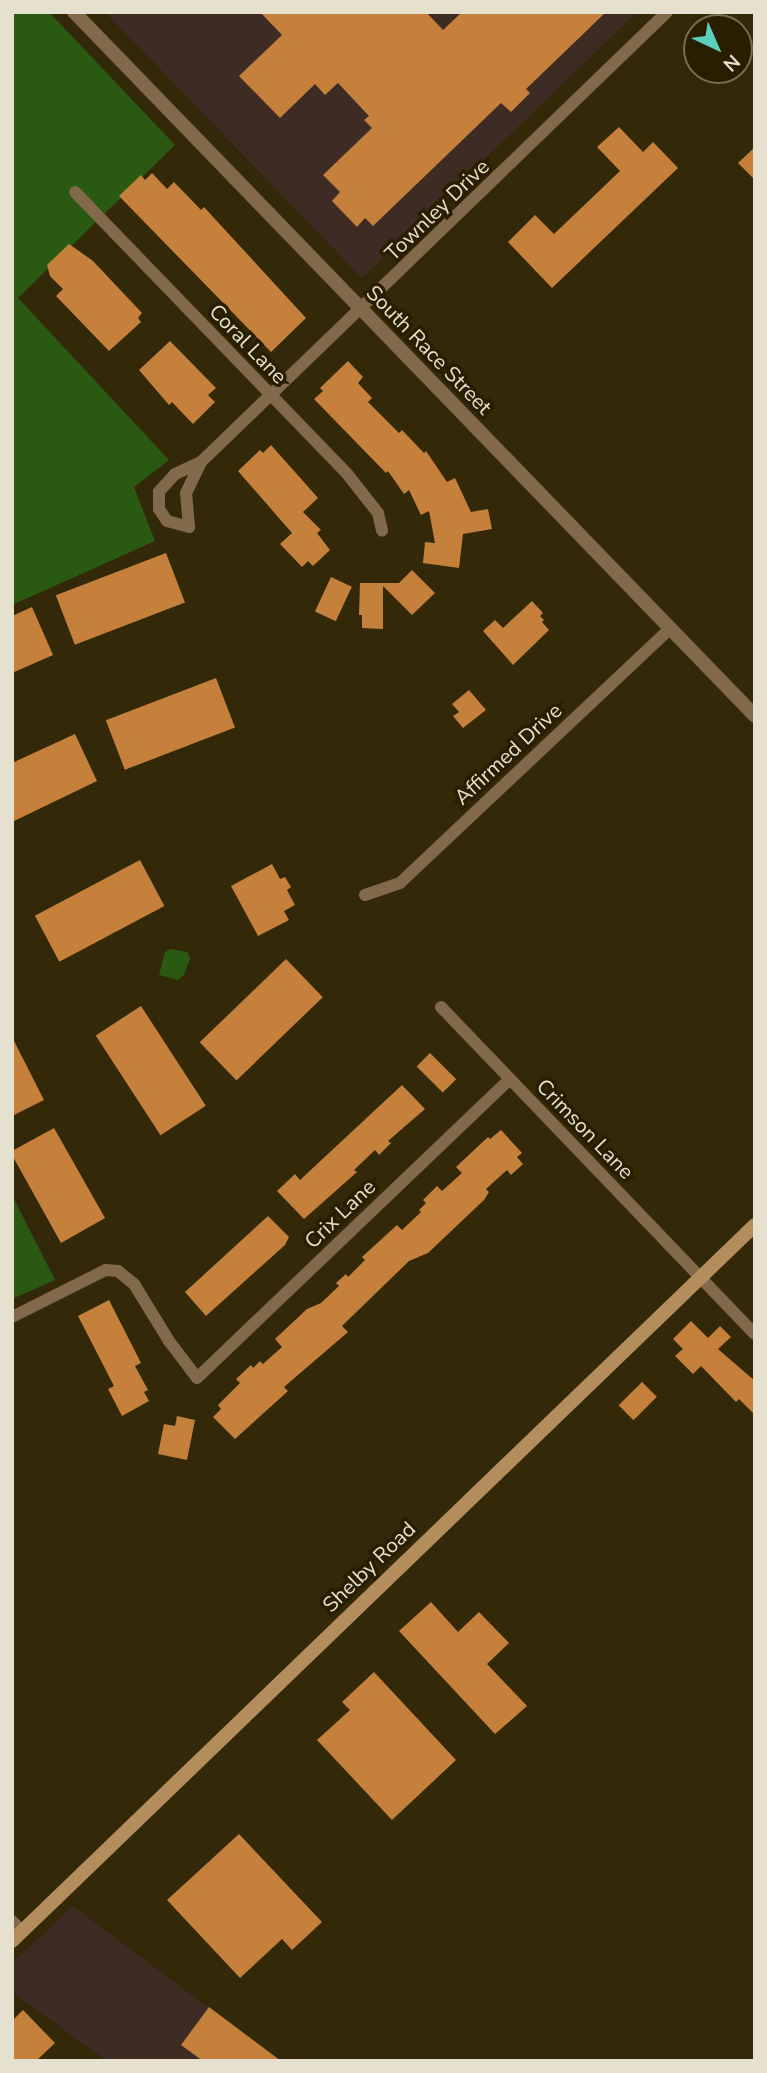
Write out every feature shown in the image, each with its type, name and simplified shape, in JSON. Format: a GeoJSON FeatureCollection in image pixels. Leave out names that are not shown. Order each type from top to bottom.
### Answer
{"type":"FeatureCollection","features":[{"type":"Feature","properties":{"kind":"main road","name":"Shelby Road"},"geometry":{"type":"LineString","coordinates":[[16,1931],[755,1225]]}},
{"type":"Feature","properties":{"kind":"street","name":"South Race Street"},"geometry":{"type":"LineString","coordinates":[[74,12],[755,716]]}},
{"type":"Feature","properties":{"kind":"street","name":"Townley Drive"},"geometry":{"type":"LineString","coordinates":[[201,462],[186,494],[189,527],[167,520],[159,509],[159,492],[175,474],[201,462],[272,397],[667,12]]}},
{"type":"Feature","properties":{"kind":"street","name":"Coral Lane"},"geometry":{"type":"LineString","coordinates":[[75,192],[348,475],[378,513],[382,531]]}},
{"type":"Feature","properties":{"kind":"street","name":"Affirmed Drive"},"geometry":{"type":"LineString","coordinates":[[365,895],[400,883],[670,629]]}},
{"type":"Feature","properties":{"kind":"street","name":"Crimson Lane"},"geometry":{"type":"LineString","coordinates":[[441,1007],[755,1334]]}},
{"type":"Feature","properties":{"kind":"street","name":"Crix Lane"},"geometry":{"type":"LineString","coordinates":[[12,1317],[106,1270],[118,1272],[134,1284],[169,1341],[197,1378],[510,1079]]}},
{"type":"Feature","properties":{"kind":"shaded area"},"geometry":{"type":"Polygon","coordinates":[[[105,12],[637,12],[362,278],[105,12]]]}},
{"type":"Feature","properties":{"kind":"shaded area"},"geometry":{"type":"Polygon","coordinates":[[[73,1906],[279,2061],[107,2061],[12,1992],[12,1963],[73,1906]]]}},
{"type":"Feature","properties":{"kind":"green space"},"geometry":{"type":"Polygon","coordinates":[[[12,12],[49,12],[175,145],[18,298],[169,460],[134,487],[155,541],[12,605],[12,12]]]}},
{"type":"Feature","properties":{"kind":"green space"},"geometry":{"type":"Polygon","coordinates":[[[171,949],[187,952],[190,958],[184,975],[178,980],[159,975],[165,952],[171,949]]]}},
{"type":"Feature","properties":{"kind":"green space"},"geometry":{"type":"Polygon","coordinates":[[[12,1195],[55,1280],[12,1299],[12,1195]]]}},
{"type":"Feature","properties":{"kind":"building"},"geometry":{"type":"Polygon","coordinates":[[[260,12],[426,12],[443,30],[462,12],[606,12],[526,89],[530,93],[511,112],[501,103],[373,226],[365,218],[357,227],[332,201],[340,192],[323,175],[372,128],[364,120],[369,116],[338,83],[325,95],[315,84],[280,118],[239,76],[282,35],[260,12]]]}},
{"type":"Feature","properties":{"kind":"building"},"geometry":{"type":"Polygon","coordinates":[[[619,127],[643,152],[653,142],[678,168],[552,288],[508,242],[535,215],[554,234],[620,171],[597,147],[619,127]]]}},
{"type":"Feature","properties":{"kind":"building"},"geometry":{"type":"Polygon","coordinates":[[[755,147],[755,180],[738,163],[755,147]]]}},
{"type":"Feature","properties":{"kind":"building"},"geometry":{"type":"Polygon","coordinates":[[[152,173],[167,189],[174,182],[201,210],[204,207],[306,318],[271,352],[119,196],[141,175],[145,180],[152,173]]]}},
{"type":"Feature","properties":{"kind":"building"},"geometry":{"type":"Polygon","coordinates":[[[69,244],[93,261],[142,313],[138,318],[141,322],[109,351],[56,296],[63,289],[50,276],[47,265],[69,244]]]}},
{"type":"Feature","properties":{"kind":"building"},"geometry":{"type":"Polygon","coordinates":[[[170,341],[216,388],[208,395],[215,402],[193,424],[172,402],[169,405],[139,370],[170,341]]]}},
{"type":"Feature","properties":{"kind":"building"},"geometry":{"type":"Polygon","coordinates":[[[348,361],[363,377],[358,383],[372,398],[368,402],[399,433],[402,430],[424,453],[426,451],[447,482],[455,478],[471,512],[488,509],[492,529],[463,534],[459,568],[423,563],[425,542],[435,543],[429,511],[421,515],[409,490],[404,494],[388,471],[386,473],[314,399],[323,391],[320,388],[348,361]]]}},
{"type":"Feature","properties":{"kind":"building"},"geometry":{"type":"Polygon","coordinates":[[[271,445],[318,498],[303,512],[321,530],[317,533],[330,550],[313,566],[308,561],[302,567],[280,544],[292,533],[238,471],[260,450],[263,453],[271,445]]]}},
{"type":"Feature","properties":{"kind":"building"},"geometry":{"type":"Polygon","coordinates":[[[166,553],[185,602],[75,645],[56,595],[166,553]]]}},
{"type":"Feature","properties":{"kind":"building"},"geometry":{"type":"Polygon","coordinates":[[[412,570],[435,593],[412,615],[383,586],[383,629],[362,628],[362,615],[359,615],[360,583],[399,583],[412,570]]]}},
{"type":"Feature","properties":{"kind":"building"},"geometry":{"type":"Polygon","coordinates":[[[331,577],[352,587],[336,621],[315,611],[331,577]]]}},
{"type":"Feature","properties":{"kind":"building"},"geometry":{"type":"Polygon","coordinates":[[[532,601],[543,613],[540,616],[544,620],[542,622],[549,630],[513,665],[483,631],[495,620],[503,628],[532,601]]]}},
{"type":"Feature","properties":{"kind":"building"},"geometry":{"type":"Polygon","coordinates":[[[32,607],[53,655],[12,673],[12,616],[32,607]]]}},
{"type":"Feature","properties":{"kind":"building"},"geometry":{"type":"Polygon","coordinates":[[[216,678],[235,727],[125,770],[106,720],[216,678]]]}},
{"type":"Feature","properties":{"kind":"building"},"geometry":{"type":"Polygon","coordinates":[[[469,690],[486,710],[463,728],[453,716],[459,712],[452,704],[469,690]]]}},
{"type":"Feature","properties":{"kind":"building"},"geometry":{"type":"Polygon","coordinates":[[[75,734],[97,781],[12,822],[12,763],[75,734]]]}},
{"type":"Feature","properties":{"kind":"building"},"geometry":{"type":"Polygon","coordinates":[[[140,860],[164,906],[59,962],[35,916],[140,860]]]}},
{"type":"Feature","properties":{"kind":"building"},"geometry":{"type":"Polygon","coordinates":[[[272,864],[280,879],[285,877],[291,887],[287,890],[295,905],[284,911],[289,920],[258,936],[231,886],[272,864]]]}},
{"type":"Feature","properties":{"kind":"building"},"geometry":{"type":"Polygon","coordinates":[[[286,959],[323,997],[236,1080],[200,1042],[286,959]]]}},
{"type":"Feature","properties":{"kind":"building"},"geometry":{"type":"Polygon","coordinates":[[[141,1006],[206,1106],[161,1135],[96,1035],[141,1006]]]}},
{"type":"Feature","properties":{"kind":"building"},"geometry":{"type":"Polygon","coordinates":[[[12,1037],[44,1100],[12,1116],[12,1037]]]}},
{"type":"Feature","properties":{"kind":"building"},"geometry":{"type":"Polygon","coordinates":[[[430,1053],[456,1079],[443,1093],[417,1066],[430,1053]]]}},
{"type":"Feature","properties":{"kind":"building"},"geometry":{"type":"Polygon","coordinates":[[[402,1085],[425,1109],[388,1141],[391,1143],[379,1155],[375,1150],[354,1170],[357,1172],[304,1219],[277,1191],[295,1174],[300,1180],[402,1085]]]}},
{"type":"Feature","properties":{"kind":"building"},"geometry":{"type":"Polygon","coordinates":[[[54,1128],[105,1218],[61,1243],[12,1155],[12,1151],[54,1128]]]}},
{"type":"Feature","properties":{"kind":"building"},"geometry":{"type":"Polygon","coordinates":[[[501,1130],[522,1153],[517,1157],[523,1164],[511,1175],[507,1170],[486,1189],[489,1192],[484,1200],[428,1253],[409,1261],[342,1326],[348,1332],[284,1387],[288,1391],[235,1439],[213,1417],[221,1409],[218,1405],[240,1383],[236,1379],[251,1365],[253,1368],[260,1361],[263,1364],[282,1347],[275,1339],[307,1309],[321,1303],[339,1286],[336,1283],[346,1274],[348,1277],[365,1260],[362,1257],[397,1225],[402,1230],[421,1212],[419,1210],[426,1203],[423,1200],[437,1186],[442,1191],[462,1173],[456,1167],[488,1137],[490,1139],[501,1130]]]}},
{"type":"Feature","properties":{"kind":"building"},"geometry":{"type":"Polygon","coordinates":[[[268,1216],[289,1237],[285,1245],[206,1316],[185,1292],[268,1216]]]}},
{"type":"Feature","properties":{"kind":"building"},"geometry":{"type":"Polygon","coordinates":[[[109,1300],[141,1363],[135,1366],[148,1390],[144,1392],[149,1401],[122,1416],[108,1389],[114,1386],[78,1316],[109,1300]]]}},
{"type":"Feature","properties":{"kind":"building"},"geometry":{"type":"Polygon","coordinates":[[[691,1321],[708,1338],[720,1326],[731,1337],[718,1349],[755,1381],[755,1415],[739,1399],[736,1402],[701,1366],[693,1374],[675,1356],[683,1349],[673,1339],[691,1321]]]}},
{"type":"Feature","properties":{"kind":"building"},"geometry":{"type":"Polygon","coordinates":[[[642,1382],[657,1397],[634,1420],[619,1405],[642,1382]]]}},
{"type":"Feature","properties":{"kind":"building"},"geometry":{"type":"Polygon","coordinates":[[[177,1416],[195,1420],[187,1460],[158,1454],[164,1424],[175,1426],[177,1416]]]}},
{"type":"Feature","properties":{"kind":"building"},"geometry":{"type":"Polygon","coordinates":[[[431,1602],[458,1632],[479,1612],[509,1643],[487,1664],[527,1706],[495,1734],[399,1631],[431,1602]]]}},
{"type":"Feature","properties":{"kind":"building"},"geometry":{"type":"Polygon","coordinates":[[[374,1672],[456,1760],[392,1820],[317,1740],[350,1710],[342,1702],[374,1672]]]}},
{"type":"Feature","properties":{"kind":"building"},"geometry":{"type":"Polygon","coordinates":[[[239,1834],[322,1922],[292,1950],[282,1939],[240,1978],[167,1900],[239,1834]]]}},
{"type":"Feature","properties":{"kind":"building"},"geometry":{"type":"Polygon","coordinates":[[[209,2007],[281,2061],[203,2061],[181,2045],[209,2007]]]}},
{"type":"Feature","properties":{"kind":"building"},"geometry":{"type":"Polygon","coordinates":[[[23,2010],[55,2043],[36,2061],[12,2061],[12,2021],[23,2010]]]}}]}
